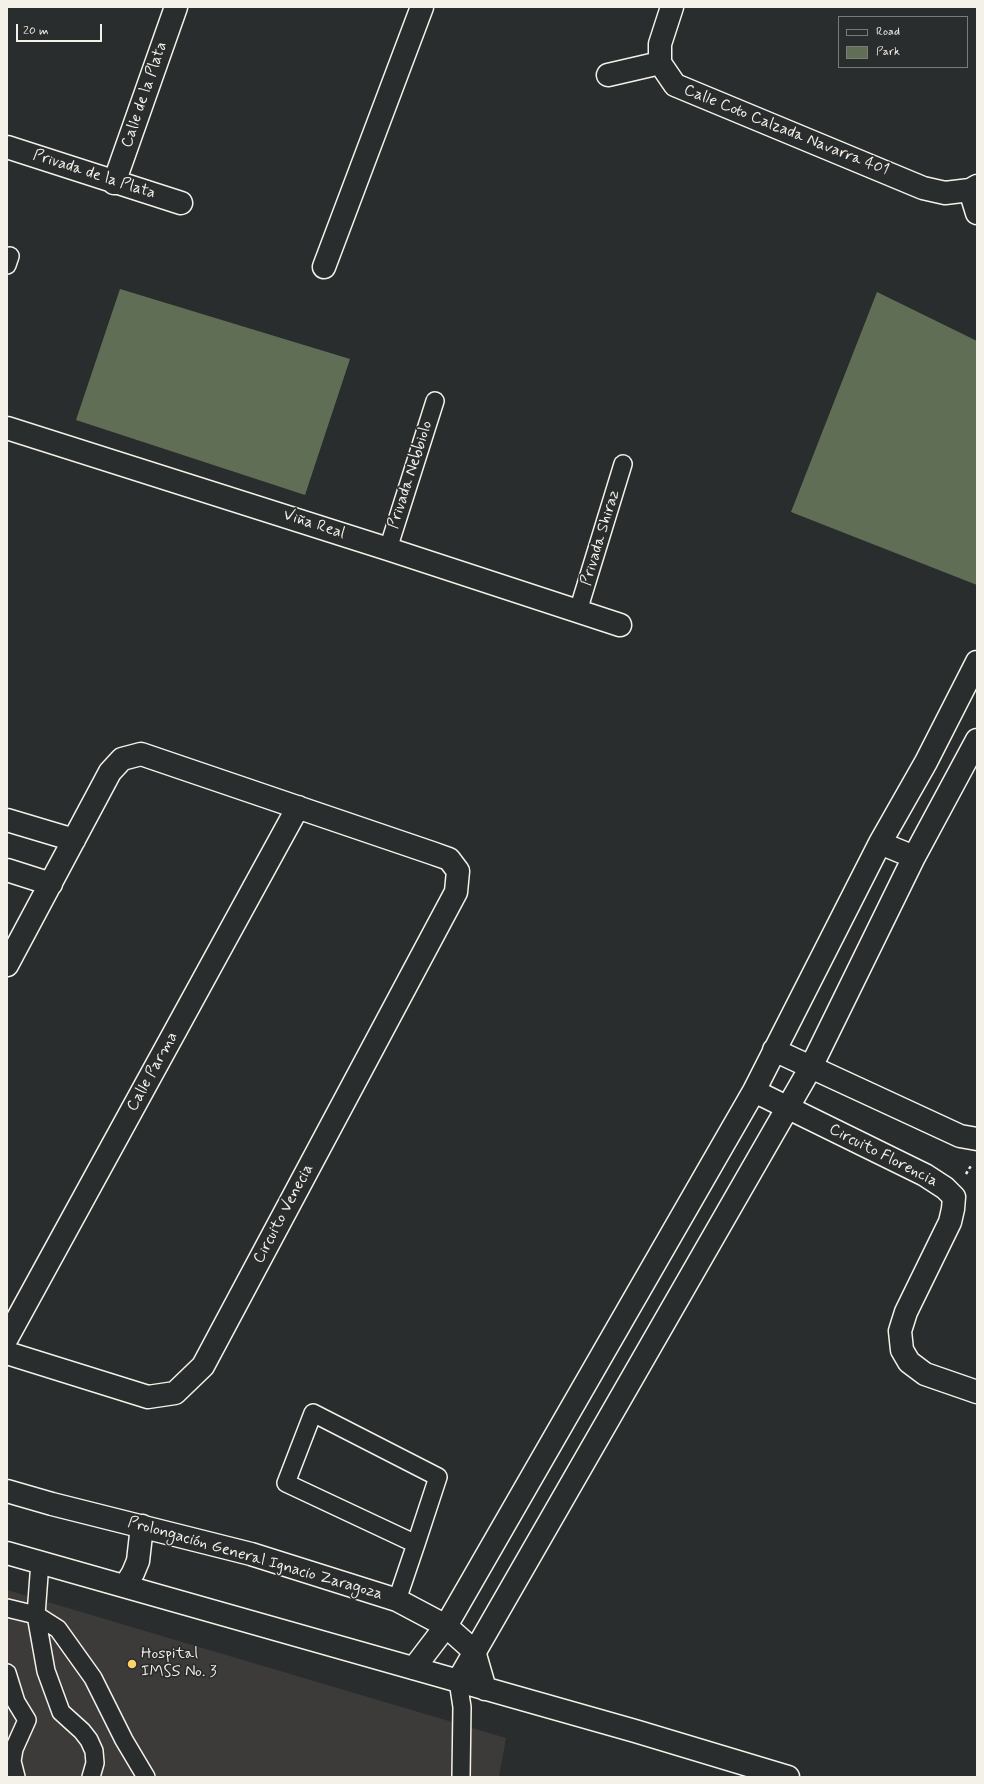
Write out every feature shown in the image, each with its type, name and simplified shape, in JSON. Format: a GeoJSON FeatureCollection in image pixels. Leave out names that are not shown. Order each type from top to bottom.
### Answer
{"type":"FeatureCollection","features":[{"type":"Feature","properties":{"kind":"street","name":"Calle de la Plata"},"geometry":{"type":"LineString","coordinates":[[114,182],[176,7]]}},
{"type":"Feature","properties":{"kind":"street"},"geometry":{"type":"LineString","coordinates":[[324,267],[422,7]]}},
{"type":"Feature","properties":{"kind":"street"},"geometry":{"type":"LineString","coordinates":[[608,74],[660,63],[660,44],[672,7]]}},
{"type":"Feature","properties":{"kind":"street","name":"Calle Coto Calzada Navarra 401"},"geometry":{"type":"LineString","coordinates":[[660,63],[675,85],[923,188],[944,193],[973,188]]}},
{"type":"Feature","properties":{"kind":"street","name":"Privada de la Plata"},"geometry":{"type":"LineString","coordinates":[[7,147],[181,203]]}},
{"type":"Feature","properties":{"kind":"street"},"geometry":{"type":"LineString","coordinates":[[973,188],[977,213]]}},
{"type":"Feature","properties":{"kind":"street","name":"Viña Real"},"geometry":{"type":"LineString","coordinates":[[7,428],[388,549],[620,625]]}},
{"type":"Feature","properties":{"kind":"street"},"geometry":{"type":"LineString","coordinates":[[414,1668],[446,1626],[754,1091],[880,843],[930,755],[977,662]]}},
{"type":"Feature","properties":{"kind":"street"},"geometry":{"type":"LineString","coordinates":[[458,1681],[811,1067],[914,857],[977,740]]}},
{"type":"Feature","properties":{"kind":"street"},"geometry":{"type":"LineString","coordinates":[[7,965],[110,772],[122,759],[141,754],[298,807]]}},
{"type":"Feature","properties":{"kind":"street","name":"Circuito Venecia"},"geometry":{"type":"LineString","coordinates":[[7,1353],[148,1397],[175,1393],[203,1366],[456,892],[458,871],[449,859],[298,807]]}},
{"type":"Feature","properties":{"kind":"street","name":"Calle Parma"},"geometry":{"type":"LineString","coordinates":[[7,1338],[298,807]]}},
{"type":"Feature","properties":{"kind":"street"},"geometry":{"type":"LineString","coordinates":[[7,820],[74,840]]}},
{"type":"Feature","properties":{"kind":"street"},"geometry":{"type":"LineString","coordinates":[[880,843],[914,857]]}},
{"type":"Feature","properties":{"kind":"street"},"geometry":{"type":"LineString","coordinates":[[7,870],[51,884]]}},
{"type":"Feature","properties":{"kind":"street"},"geometry":{"type":"LineString","coordinates":[[774,1050],[960,1136],[977,1139]]}},
{"type":"Feature","properties":{"kind":"street","name":"Circuito Florencia"},"geometry":{"type":"LineString","coordinates":[[754,1091],[925,1174],[945,1188],[954,1197],[950,1222],[906,1312],[900,1331],[902,1350],[909,1362],[925,1374],[977,1392]]}},
{"type":"Feature","properties":{"kind":"street","name":"Prolongación General Ignacio Zaragoza"},"geometry":{"type":"LineString","coordinates":[[7,1491],[52,1504],[251,1554],[397,1600],[446,1626],[474,1651]]}},
{"type":"Feature","properties":{"kind":"street"},"geometry":{"type":"LineString","coordinates":[[125,1586],[138,1561],[142,1526]]}},
{"type":"Feature","properties":{"kind":"street"},"geometry":{"type":"LineString","coordinates":[[7,1553],[414,1668],[788,1777]]}},
{"type":"Feature","properties":{"kind":"street"},"geometry":{"type":"LineString","coordinates":[[474,1651],[485,1689]]}},
{"type":"Feature","properties":{"kind":"lane","name":"Privada Nebbiolo"},"geometry":{"type":"LineString","coordinates":[[388,549],[435,401]]}},
{"type":"Feature","properties":{"kind":"lane","name":"Privada Shiraz"},"geometry":{"type":"LineString","coordinates":[[578,611],[623,464]]}},
{"type":"Feature","properties":{"kind":"lane"},"geometry":{"type":"LineString","coordinates":[[397,1600],[416,1544],[438,1477],[313,1413],[286,1482],[416,1544]]}},
{"type":"Feature","properties":{"kind":"lane"},"geometry":{"type":"LineString","coordinates":[[40,1562],[36,1615],[46,1671],[61,1712],[82,1731],[89,1740],[94,1751],[95,1763],[91,1777]]}},
{"type":"Feature","properties":{"kind":"lane"},"geometry":{"type":"LineString","coordinates":[[7,1608],[36,1615],[58,1629],[75,1650],[93,1678],[124,1740],[146,1777]]}},
{"type":"Feature","properties":{"kind":"lane"},"geometry":{"type":"LineString","coordinates":[[7,1673],[16,1702],[27,1720],[14,1749],[12,1761],[16,1777]]}},
{"type":"Feature","properties":{"kind":"lane"},"geometry":{"type":"LineString","coordinates":[[458,1681],[462,1707],[459,1777]]}},
{"type":"Feature","properties":{"kind":"shaded area","name":"Hospital IMSS No. 3"},"geometry":{"type":"Polygon","coordinates":[[[7,1590],[506,1738],[499,1777],[7,1777],[7,1590]]]}},
{"type":"Feature","properties":{"kind":"green space"},"geometry":{"type":"Polygon","coordinates":[[[120,289],[350,359],[305,495],[76,420],[120,289]]]}},
{"type":"Feature","properties":{"kind":"green space"},"geometry":{"type":"Polygon","coordinates":[[[877,292],[977,341],[977,585],[791,512],[877,292]]]}},
{"type":"Feature","properties":{"kind":"place","name":"Hospital IMSS No. 3"},"geometry":{"type":"Point","coordinates":[132,1664]}}]}
